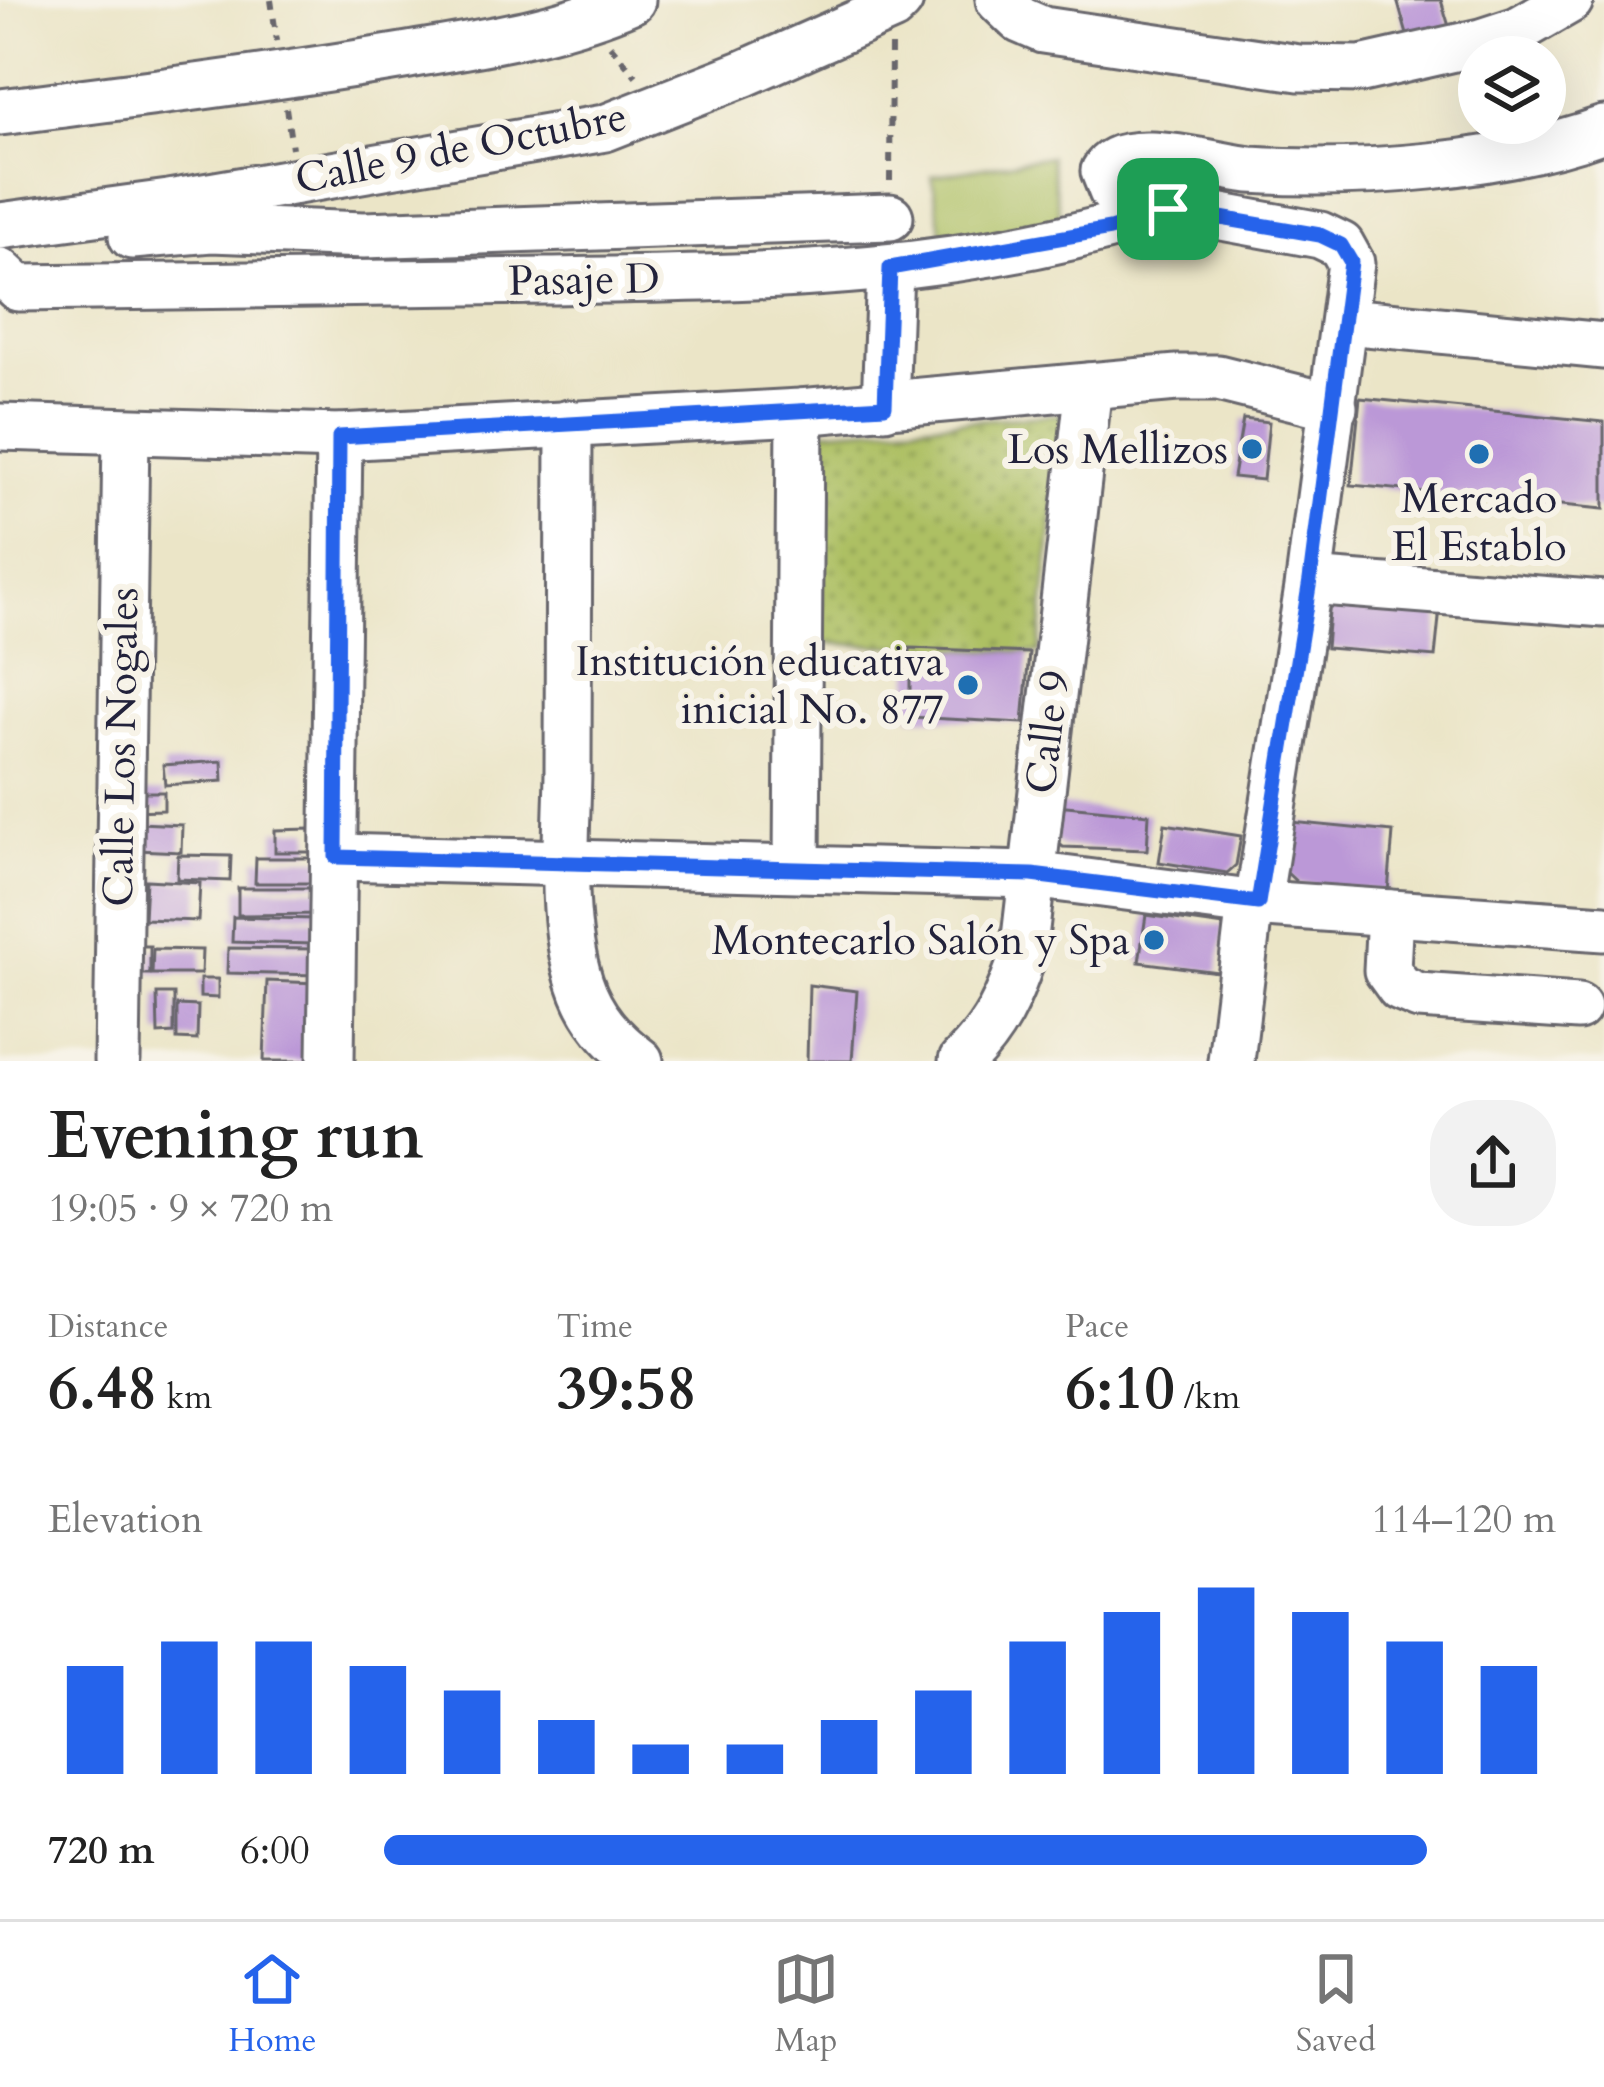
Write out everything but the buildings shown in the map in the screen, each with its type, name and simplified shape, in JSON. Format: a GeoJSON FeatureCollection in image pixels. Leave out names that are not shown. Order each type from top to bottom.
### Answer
{"type":"FeatureCollection","features":[{"type":"Feature","properties":{"kind":"street"},"geometry":{"type":"LineString","coordinates":[[0,112],[281,76],[589,20],[632,0]]}},
{"type":"Feature","properties":{"kind":"street"},"geometry":{"type":"LineString","coordinates":[[999,0],[1020,20],[1043,30],[1299,68],[1361,69],[1518,30],[1570,0]]}},
{"type":"Feature","properties":{"kind":"street","name":"Calle 9 de Octubre"},"geometry":{"type":"LineString","coordinates":[[0,226],[170,203],[605,128],[896,4]]}},
{"type":"Feature","properties":{"kind":"street"},"geometry":{"type":"LineString","coordinates":[[1231,1061],[1310,580],[1351,262],[1341,245],[1320,235],[1124,199],[1112,191],[1104,171],[1108,163],[1132,154],[1224,168],[1315,174],[1409,168],[1546,146],[1604,129]]}},
{"type":"Feature","properties":{"kind":"street","name":"Pasaje D"},"geometry":{"type":"LineString","coordinates":[[0,271],[18,288],[662,279],[890,268],[1110,229],[1168,209]]}},
{"type":"Feature","properties":{"kind":"street"},"geometry":{"type":"LineString","coordinates":[[0,242],[212,229],[364,235],[890,217]]}},
{"type":"Feature","properties":{"kind":"street"},"geometry":{"type":"LineString","coordinates":[[885,406],[890,268]]}},
{"type":"Feature","properties":{"kind":"street"},"geometry":{"type":"LineString","coordinates":[[1346,321],[1604,346]]}},
{"type":"Feature","properties":{"kind":"street"},"geometry":{"type":"LineString","coordinates":[[0,427],[339,437],[800,412],[1218,378],[1334,407]]}},
{"type":"Feature","properties":{"kind":"street","name":"Calle 9"},"geometry":{"type":"LineString","coordinates":[[962,1061],[986,1037],[1006,1006],[1023,955],[1089,386]]}},
{"type":"Feature","properties":{"kind":"street"},"geometry":{"type":"LineString","coordinates":[[797,866],[800,412]]}},
{"type":"Feature","properties":{"kind":"street"},"geometry":{"type":"LineString","coordinates":[[569,423],[567,864],[571,945],[580,984],[594,1015],[615,1042],[640,1061]]}},
{"type":"Feature","properties":{"kind":"street","name":"Calle Los Nogales"},"geometry":{"type":"LineString","coordinates":[[117,1061],[126,433]]}},
{"type":"Feature","properties":{"kind":"street"},"geometry":{"type":"LineString","coordinates":[[331,1061],[339,437]]}},
{"type":"Feature","properties":{"kind":"street"},"geometry":{"type":"LineString","coordinates":[[1310,580],[1604,604]]}},
{"type":"Feature","properties":{"kind":"street"},"geometry":{"type":"LineString","coordinates":[[336,857],[1032,875],[1254,903],[1604,928]]}},
{"type":"Feature","properties":{"kind":"street"},"geometry":{"type":"LineString","coordinates":[[1390,913],[1387,970],[1400,988],[1419,996],[1578,1007]]}},
{"type":"Feature","properties":{"kind":"path"},"geometry":{"type":"LineString","coordinates":[[890,217],[896,4]]}},
{"type":"Feature","properties":{"kind":"path"},"geometry":{"type":"LineString","coordinates":[[589,20],[662,106]]}},
{"type":"Feature","properties":{"kind":"green space"},"geometry":{"type":"Polygon","coordinates":[[[1050,156],[1061,223],[943,242],[932,176],[1050,156]]]}},
{"type":"Feature","properties":{"kind":"green space"},"geometry":{"type":"Polygon","coordinates":[[[1063,414],[1039,653],[821,643],[823,431],[1063,414]]]}},
{"type":"Feature","properties":{"kind":"place","name":"Los Mellizos"},"geometry":{"type":"Point","coordinates":[1252,449]}},
{"type":"Feature","properties":{"kind":"place","name":"Mercado El Establo"},"geometry":{"type":"Point","coordinates":[1479,454]}},
{"type":"Feature","properties":{"kind":"place","name":"Institución educativa inicial No. 877"},"geometry":{"type":"Point","coordinates":[968,685]}},
{"type":"Feature","properties":{"kind":"place","name":"Montecarlo Salón y Spa"},"geometry":{"type":"Point","coordinates":[1154,940]}},
{"type":"Feature","properties":{"kind":"route"},"geometry":{"type":"LineString","coordinates":[[1168,209],[1320,235],[1341,245],[1351,262],[1310,580],[1258,903],[1032,875],[336,857],[339,437],[885,406],[890,268],[1110,229],[1168,209]]}}]}
